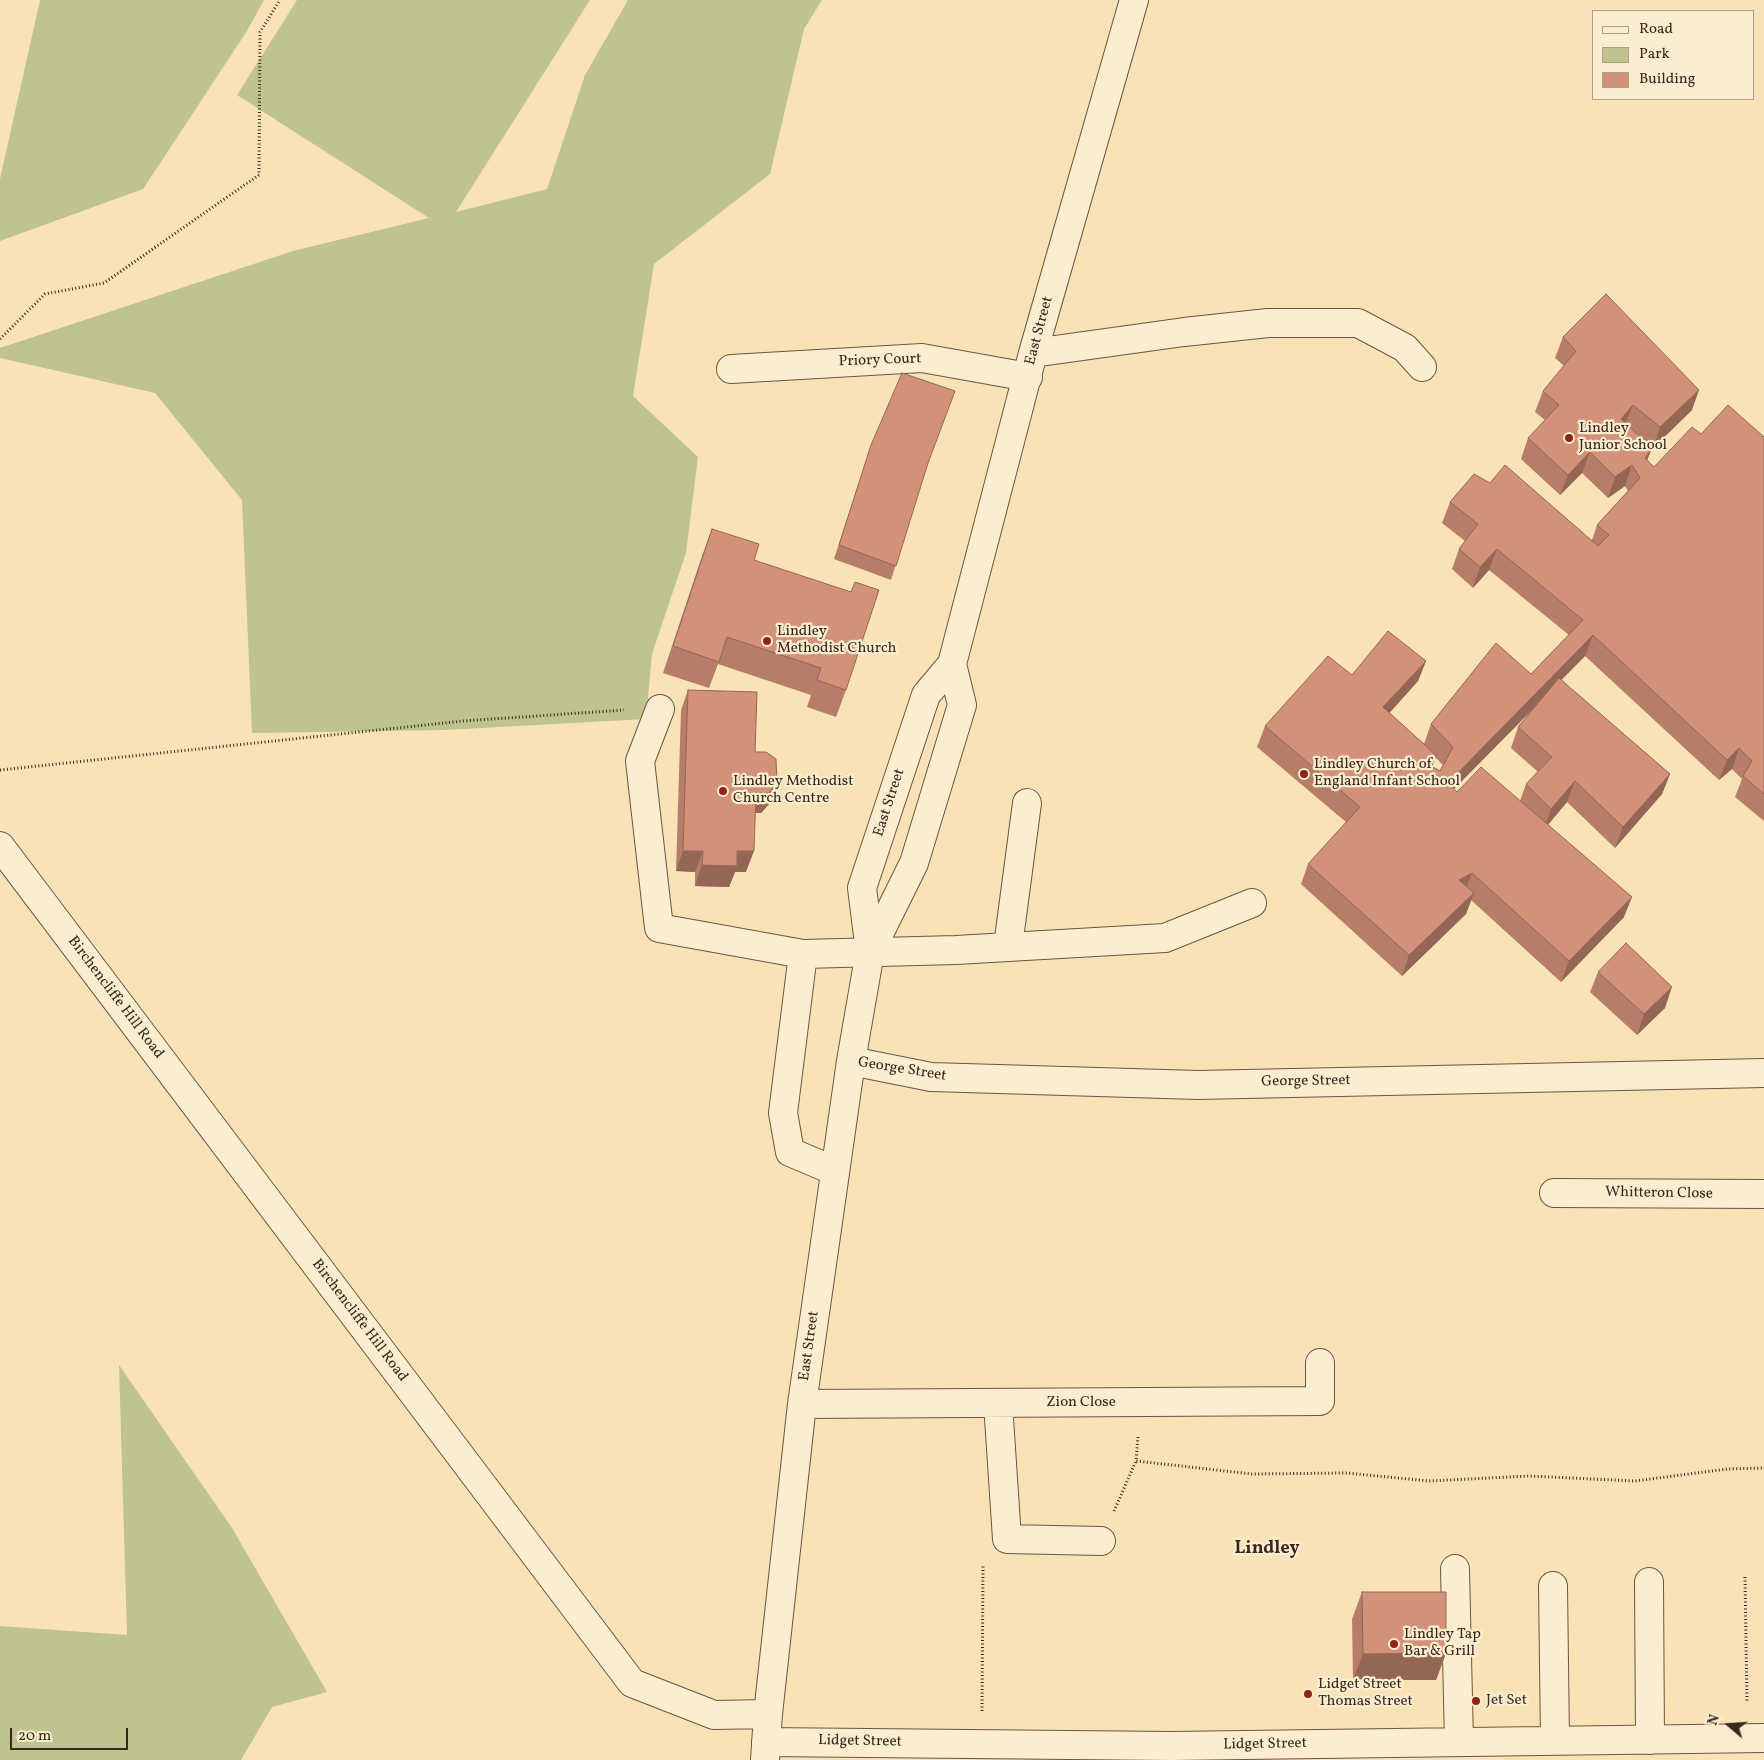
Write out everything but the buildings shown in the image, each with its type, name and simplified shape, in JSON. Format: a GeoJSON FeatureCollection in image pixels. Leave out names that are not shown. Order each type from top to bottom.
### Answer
{"type":"FeatureCollection","features":[{"type":"Feature","properties":{"kind":"street","name":"East Street"},"geometry":{"type":"LineString","coordinates":[[870,952],[862,888],[926,695],[952,664],[1031,365],[1134,0]]}},
{"type":"Feature","properties":{"kind":"street","name":"Priory Court"},"geometry":{"type":"LineString","coordinates":[[731,369],[922,358],[1031,365],[1184,332],[1268,324],[1358,323],[1405,348],[1422,367]]}},
{"type":"Feature","properties":{"kind":"street","name":"East Street"},"geometry":{"type":"LineString","coordinates":[[765,1751],[802,1404],[850,1062],[870,952],[914,863],[962,705],[952,664]]}},
{"type":"Feature","properties":{"kind":"street"},"geometry":{"type":"LineString","coordinates":[[660,708],[640,761],[659,928],[803,954],[870,952],[1165,938],[1252,903]]}},
{"type":"Feature","properties":{"kind":"street"},"geometry":{"type":"LineString","coordinates":[[1008,946],[1027,803]]}},
{"type":"Feature","properties":{"kind":"street","name":"Birchencliffe Hill Road"},"geometry":{"type":"LineString","coordinates":[[0,846],[632,1683],[714,1715],[768,1714]]}},
{"type":"Feature","properties":{"kind":"street"},"geometry":{"type":"LineString","coordinates":[[803,954],[783,1112],[790,1152],[835,1171]]}},
{"type":"Feature","properties":{"kind":"street","name":"George Street"},"geometry":{"type":"LineString","coordinates":[[850,1062],[931,1077],[1198,1085],[1764,1073]]}},
{"type":"Feature","properties":{"kind":"street","name":"Whitteron Close"},"geometry":{"type":"LineString","coordinates":[[1554,1193],[1764,1194]]}},
{"type":"Feature","properties":{"kind":"street","name":"Zion Close"},"geometry":{"type":"LineString","coordinates":[[802,1404],[1320,1402],[1320,1363]]}},
{"type":"Feature","properties":{"kind":"street"},"geometry":{"type":"LineString","coordinates":[[998,1403],[1007,1539],[1101,1541]]}},
{"type":"Feature","properties":{"kind":"street"},"geometry":{"type":"LineString","coordinates":[[1455,1569],[1466,1748]]}},
{"type":"Feature","properties":{"kind":"street"},"geometry":{"type":"LineString","coordinates":[[1649,1582],[1650,1740]]}},
{"type":"Feature","properties":{"kind":"street"},"geometry":{"type":"LineString","coordinates":[[1553,1586],[1555,1741]]}},
{"type":"Feature","properties":{"kind":"street","name":"Lidget Street"},"geometry":{"type":"LineString","coordinates":[[765,1751],[928,1752],[982,1744],[1466,1748],[1555,1741],[1756,1739]]}},
{"type":"Feature","properties":{"kind":"path"},"geometry":{"type":"LineString","coordinates":[[0,339],[45,294],[104,283],[259,174],[260,32],[280,0]]}},
{"type":"Feature","properties":{"kind":"path"},"geometry":{"type":"LineString","coordinates":[[0,770],[463,721],[660,708]]}},
{"type":"Feature","properties":{"kind":"path"},"geometry":{"type":"LineString","coordinates":[[1101,1541],[1136,1461],[1140,1402]]}},
{"type":"Feature","properties":{"kind":"path"},"geometry":{"type":"LineString","coordinates":[[1136,1461],[1252,1474],[1346,1473],[1429,1481],[1529,1476],[1635,1481],[1727,1469],[1764,1468]]}},
{"type":"Feature","properties":{"kind":"path"},"geometry":{"type":"LineString","coordinates":[[982,1744],[983,1563],[1007,1539]]}},
{"type":"Feature","properties":{"kind":"path"},"geometry":{"type":"LineString","coordinates":[[1745,1577],[1756,1739]]}},
{"type":"Feature","properties":{"kind":"green space"},"geometry":{"type":"Polygon","coordinates":[[[40,0],[264,0],[247,31],[143,189],[0,241],[0,179],[40,0]]]}},
{"type":"Feature","properties":{"kind":"green space"},"geometry":{"type":"Polygon","coordinates":[[[297,0],[590,0],[456,212],[547,189],[585,75],[628,0],[822,0],[804,29],[770,174],[654,264],[633,396],[698,457],[686,553],[652,654],[646,719],[445,730],[252,733],[242,500],[155,393],[0,358],[0,348],[293,251],[429,218],[237,95],[297,0]]]}},
{"type":"Feature","properties":{"kind":"green space"},"geometry":{"type":"Polygon","coordinates":[[[119,1365],[232,1528],[327,1692],[272,1707],[241,1760],[0,1760],[0,1626],[127,1635],[119,1365]]]}},
{"type":"Feature","properties":{"kind":"place","name":"Lindley Junior School"},"geometry":{"type":"Point","coordinates":[1569,438]}},
{"type":"Feature","properties":{"kind":"place","name":"Lindley Methodist Church"},"geometry":{"type":"Point","coordinates":[767,641]}},
{"type":"Feature","properties":{"kind":"place","name":"Lindley Church of England Infant School"},"geometry":{"type":"Point","coordinates":[1304,774]}},
{"type":"Feature","properties":{"kind":"place","name":"Lindley Methodist Church Centre"},"geometry":{"type":"Point","coordinates":[723,791]}},
{"type":"Feature","properties":{"kind":"place","name":"Lindley Tap Bar & Grill"},"geometry":{"type":"Point","coordinates":[1394,1644]}},
{"type":"Feature","properties":{"kind":"place","name":"Lidget Street Thomas Street"},"geometry":{"type":"Point","coordinates":[1308,1694]}},
{"type":"Feature","properties":{"kind":"place","name":"Jet Set"},"geometry":{"type":"Point","coordinates":[1476,1701]}},
{"type":"Feature","properties":{"kind":"district","name":"Lindley"},"geometry":{"type":"Point","coordinates":[1267,1550]}}]}
